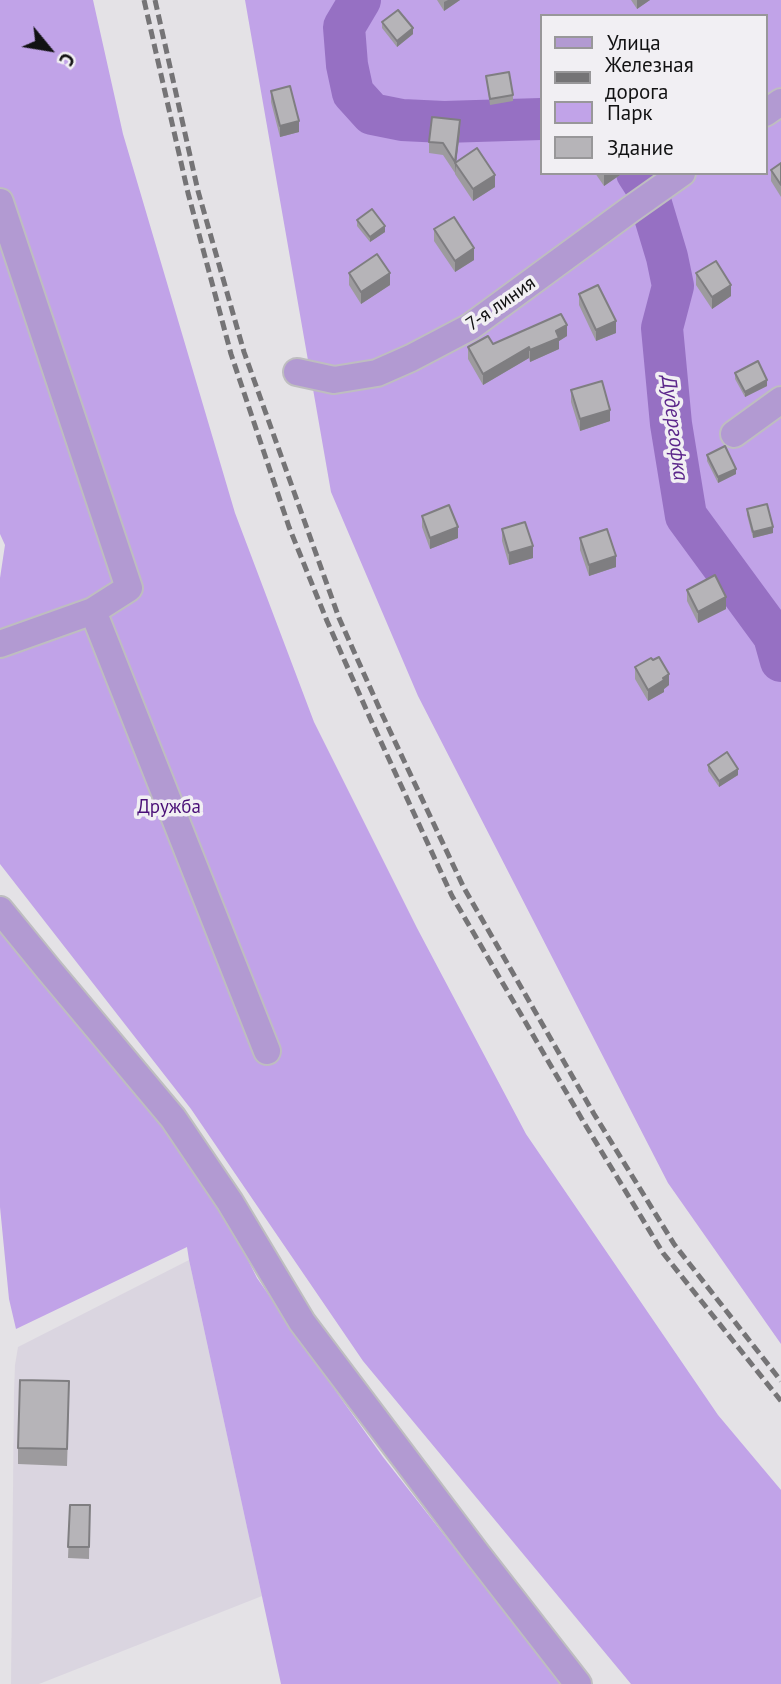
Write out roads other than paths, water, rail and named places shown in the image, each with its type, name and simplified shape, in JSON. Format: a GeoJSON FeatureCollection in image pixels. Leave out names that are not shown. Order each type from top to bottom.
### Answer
{"type":"FeatureCollection","features":[{"type":"Feature","properties":{"kind":"street","name":"7-я линия"},"geometry":{"type":"LineString","coordinates":[[298,372],[334,380],[377,373],[411,358],[470,327],[679,175]]}},
{"type":"Feature","properties":{"kind":"street"},"geometry":{"type":"LineString","coordinates":[[0,202],[129,588],[93,611],[0,644]]}},
{"type":"Feature","properties":{"kind":"street"},"geometry":{"type":"LineString","coordinates":[[734,434],[781,400]]}},
{"type":"Feature","properties":{"kind":"street"},"geometry":{"type":"LineString","coordinates":[[93,611],[267,1051]]}},
{"type":"Feature","properties":{"kind":"street"},"geometry":{"type":"LineString","coordinates":[[0,910],[173,1118],[230,1202],[302,1322],[578,1684]]}},
{"type":"Feature","properties":{"kind":"waterway","name":"Дудергофка"},"geometry":{"type":"LineString","coordinates":[[360,0],[344,27],[347,65],[353,93],[372,114],[402,120],[444,122],[540,119]]}},
{"type":"Feature","properties":{"kind":"waterway","name":"Дудергофка"},"geometry":{"type":"LineString","coordinates":[[638,175],[646,187],[673,286],[662,328],[671,424],[686,516],[774,636],[781,661]]}},
{"type":"Feature","properties":{"kind":"railway"},"geometry":{"type":"LineString","coordinates":[[144,0],[188,193],[231,354],[289,527],[370,718],[452,896],[583,1121],[663,1253],[781,1401]]}},
{"type":"Feature","properties":{"kind":"railway"},"geometry":{"type":"LineString","coordinates":[[155,0],[198,191],[244,352],[339,618],[381,712],[464,888],[594,1114],[674,1244],[781,1381]]}},
{"type":"Feature","properties":{"kind":"park label","name":"Дружба"},"geometry":{"type":"Point","coordinates":[169,808]}}]}
